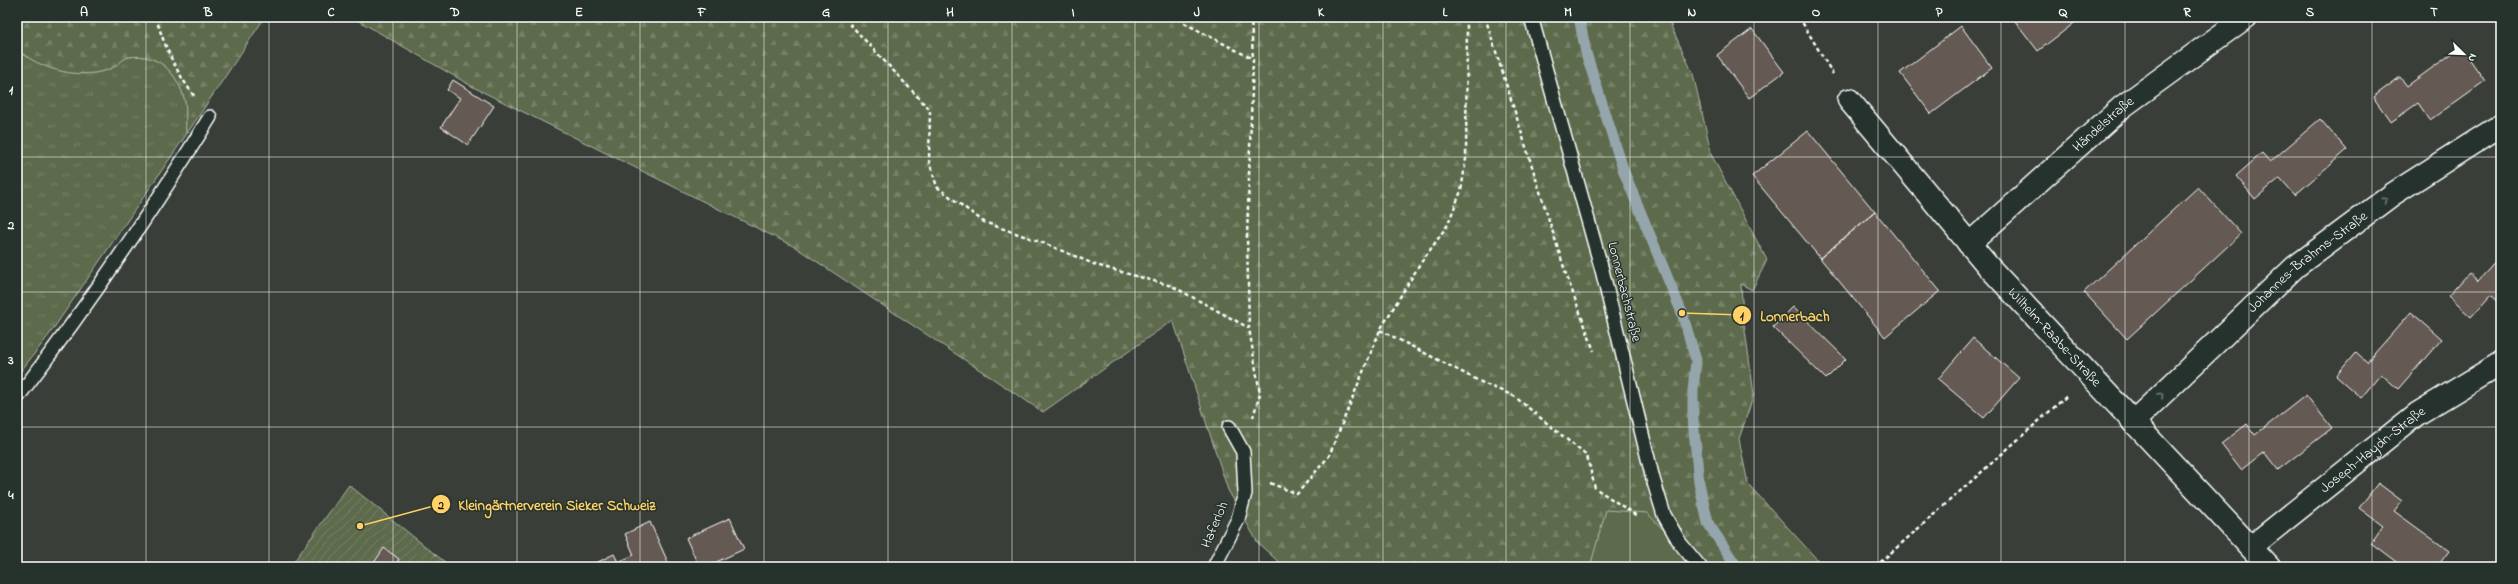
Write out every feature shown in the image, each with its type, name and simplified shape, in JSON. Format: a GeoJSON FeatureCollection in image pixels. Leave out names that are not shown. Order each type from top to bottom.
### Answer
{"type":"FeatureCollection","features":[{"type":"Feature","properties":{"kind":"street","name":"Händelstraße"},"geometry":{"type":"LineString","coordinates":[[1969,244],[2122,107],[2246,17]]}},
{"type":"Feature","properties":{"kind":"street","name":"Wilhelm-Raabe-Straße"},"geometry":{"type":"LineString","coordinates":[[1849,100],[1969,244],[2269,567]]}},
{"type":"Feature","properties":{"kind":"street","name":"Johannes-Brahms-Straße"},"geometry":{"type":"LineString","coordinates":[[2133,422],[2295,267],[2393,194],[2501,125]]}},
{"type":"Feature","properties":{"kind":"street","name":"Joseph-Haydn-Straße"},"geometry":{"type":"LineString","coordinates":[[2251,547],[2417,414],[2501,363]]}},
{"type":"Feature","properties":{"kind":"lane","name":"Lonnerbachstraße"},"geometry":{"type":"LineString","coordinates":[[1531,17],[1602,270],[1653,479],[1664,515],[1680,543],[1700,567]]}},
{"type":"Feature","properties":{"kind":"lane"},"geometry":{"type":"LineString","coordinates":[[17,398],[77,319],[164,191],[210,117]]}},
{"type":"Feature","properties":{"kind":"lane","name":"Haferloh"},"geometry":{"type":"LineString","coordinates":[[1214,567],[1238,519],[1244,493],[1243,452],[1229,427]]}},
{"type":"Feature","properties":{"kind":"path"},"geometry":{"type":"LineString","coordinates":[[156,17],[163,43],[182,80],[210,117]]}},
{"type":"Feature","properties":{"kind":"path"},"geometry":{"type":"LineString","coordinates":[[850,17],[849,23],[930,110],[929,161],[937,187],[984,222],[1041,242],[1096,265],[1172,286],[1249,328]]}},
{"type":"Feature","properties":{"kind":"path"},"geometry":{"type":"LineString","coordinates":[[1181,17],[1184,23],[1253,60]]}},
{"type":"Feature","properties":{"kind":"path"},"geometry":{"type":"LineString","coordinates":[[1243,452],[1260,394],[1249,328],[1247,236],[1253,60],[1251,17]]}},
{"type":"Feature","properties":{"kind":"path"},"geometry":{"type":"LineString","coordinates":[[1243,473],[1297,494],[1330,456],[1380,330],[1420,264],[1447,226],[1460,191],[1466,159],[1467,17]]}},
{"type":"Feature","properties":{"kind":"path"},"geometry":{"type":"LineString","coordinates":[[1486,17],[1566,274],[1597,356]]}},
{"type":"Feature","properties":{"kind":"path"},"geometry":{"type":"LineString","coordinates":[[1799,17],[1849,100]]}},
{"type":"Feature","properties":{"kind":"path"},"geometry":{"type":"LineString","coordinates":[[1380,330],[1485,384],[1514,396],[1587,456],[1595,488],[1643,519],[1653,529],[1680,543]]}},
{"type":"Feature","properties":{"kind":"path"},"geometry":{"type":"LineString","coordinates":[[1874,567],[2058,403]]}},
{"type":"Feature","properties":{"kind":"green space"},"geometry":{"type":"Polygon","coordinates":[[[17,17],[265,17],[186,135],[185,101],[178,82],[166,67],[149,58],[140,56],[129,57],[114,67],[89,73],[63,72],[50,68],[38,63],[17,49],[17,17]]]}},
{"type":"Feature","properties":{"kind":"green space"},"geometry":{"type":"Polygon","coordinates":[[[352,17],[1667,17],[1693,74],[1712,156],[1767,260],[1752,290],[1741,284],[1743,317],[1754,394],[1739,439],[1748,484],[1824,567],[1700,567],[1607,510],[1590,567],[1284,567],[1258,543],[1228,490],[1173,320],[1043,412],[795,247],[475,88],[352,17]]]}},
{"type":"Feature","properties":{"kind":"green space"},"geometry":{"type":"Polygon","coordinates":[[[17,49],[38,63],[63,72],[89,73],[102,71],[114,67],[129,57],[140,56],[158,62],[166,67],[172,74],[182,91],[186,105],[186,135],[49,335],[17,376],[17,49]]]}},
{"type":"Feature","properties":{"kind":"green space"},"geometry":{"type":"Polygon","coordinates":[[[349,485],[451,567],[290,567],[349,485]]]}},
{"type":"Feature","properties":{"kind":"green space"},"geometry":{"type":"Polygon","coordinates":[[[1606,510],[1647,513],[1700,567],[1590,567],[1606,510]]]}},
{"type":"Feature","properties":{"kind":"building"},"geometry":{"type":"Polygon","coordinates":[[[2012,17],[2082,17],[2038,51],[2012,17]]]}},
{"type":"Feature","properties":{"kind":"building"},"geometry":{"type":"Polygon","coordinates":[[[1961,26],[1992,68],[1931,114],[1900,73],[1961,26]]]}},
{"type":"Feature","properties":{"kind":"building"},"geometry":{"type":"Polygon","coordinates":[[[1752,29],[1784,72],[1749,98],[1717,55],[1752,29]]]}},
{"type":"Feature","properties":{"kind":"building"},"geometry":{"type":"Polygon","coordinates":[[[2461,47],[2485,81],[2430,120],[2418,103],[2391,122],[2373,97],[2400,77],[2407,86],[2461,47]]]}},
{"type":"Feature","properties":{"kind":"building"},"geometry":{"type":"Polygon","coordinates":[[[453,80],[494,106],[468,145],[441,127],[460,98],[447,90],[453,80]]]}},
{"type":"Feature","properties":{"kind":"building"},"geometry":{"type":"Polygon","coordinates":[[[2320,119],[2347,150],[2295,195],[2280,178],[2255,199],[2236,176],[2262,153],[2270,162],[2320,119]]]}},
{"type":"Feature","properties":{"kind":"building"},"geometry":{"type":"Polygon","coordinates":[[[1808,131],[1875,212],[1820,258],[1752,176],[1808,131]]]}},
{"type":"Feature","properties":{"kind":"building"},"geometry":{"type":"Polygon","coordinates":[[[2198,187],[2241,234],[2127,339],[2084,292],[2198,187]]]}},
{"type":"Feature","properties":{"kind":"building"},"geometry":{"type":"Polygon","coordinates":[[[1875,212],[1940,291],[1885,337],[1820,258],[1875,212]]]}},
{"type":"Feature","properties":{"kind":"building"},"geometry":{"type":"Polygon","coordinates":[[[2501,256],[2501,304],[2491,295],[2471,317],[2448,296],[2469,273],[2478,281],[2501,256]]]}},
{"type":"Feature","properties":{"kind":"building"},"geometry":{"type":"Polygon","coordinates":[[[1793,307],[1846,359],[1826,379],[1773,327],[1793,307]]]}},
{"type":"Feature","properties":{"kind":"building"},"geometry":{"type":"Polygon","coordinates":[[[2411,312],[2442,339],[2398,389],[2381,374],[2361,398],[2336,376],[2356,352],[2367,362],[2411,312]]]}},
{"type":"Feature","properties":{"kind":"building"},"geometry":{"type":"Polygon","coordinates":[[[1973,338],[2019,378],[1984,418],[1938,379],[1973,338]]]}},
{"type":"Feature","properties":{"kind":"building"},"geometry":{"type":"Polygon","coordinates":[[[2306,395],[2332,428],[2278,470],[2264,452],[2241,470],[2221,444],[2247,424],[2255,435],[2306,395]]]}},
{"type":"Feature","properties":{"kind":"building"},"geometry":{"type":"Polygon","coordinates":[[[2378,483],[2402,501],[2394,511],[2449,551],[2437,567],[2403,567],[2371,543],[2383,526],[2359,508],[2378,483]]]}},
{"type":"Feature","properties":{"kind":"building"},"geometry":{"type":"Polygon","coordinates":[[[730,518],[744,549],[706,567],[699,567],[686,538],[730,518]]]}},
{"type":"Feature","properties":{"kind":"building"},"geometry":{"type":"Polygon","coordinates":[[[650,522],[670,567],[588,567],[614,554],[618,562],[634,555],[625,534],[650,522]]]}},
{"type":"Feature","properties":{"kind":"building"},"geometry":{"type":"Polygon","coordinates":[[[384,548],[399,559],[394,567],[371,567],[384,548]]]}},
{"type":"Feature","properties":{"kind":"waterway"},"geometry":{"type":"LineString","coordinates":[[1579,17],[1586,53],[1624,172],[1682,313],[1696,360],[1693,391],[1693,419],[1699,483],[1708,523],[1737,567]]}},
{"type":"Feature","properties":{"kind":"place","name":"Lonnerbach"},"geometry":{"type":"Point","coordinates":[1682,313]}},
{"type":"Feature","properties":{"kind":"place","name":"Kleingärtnerverein Sieker Schweiz"},"geometry":{"type":"Point","coordinates":[360,526]}}]}
